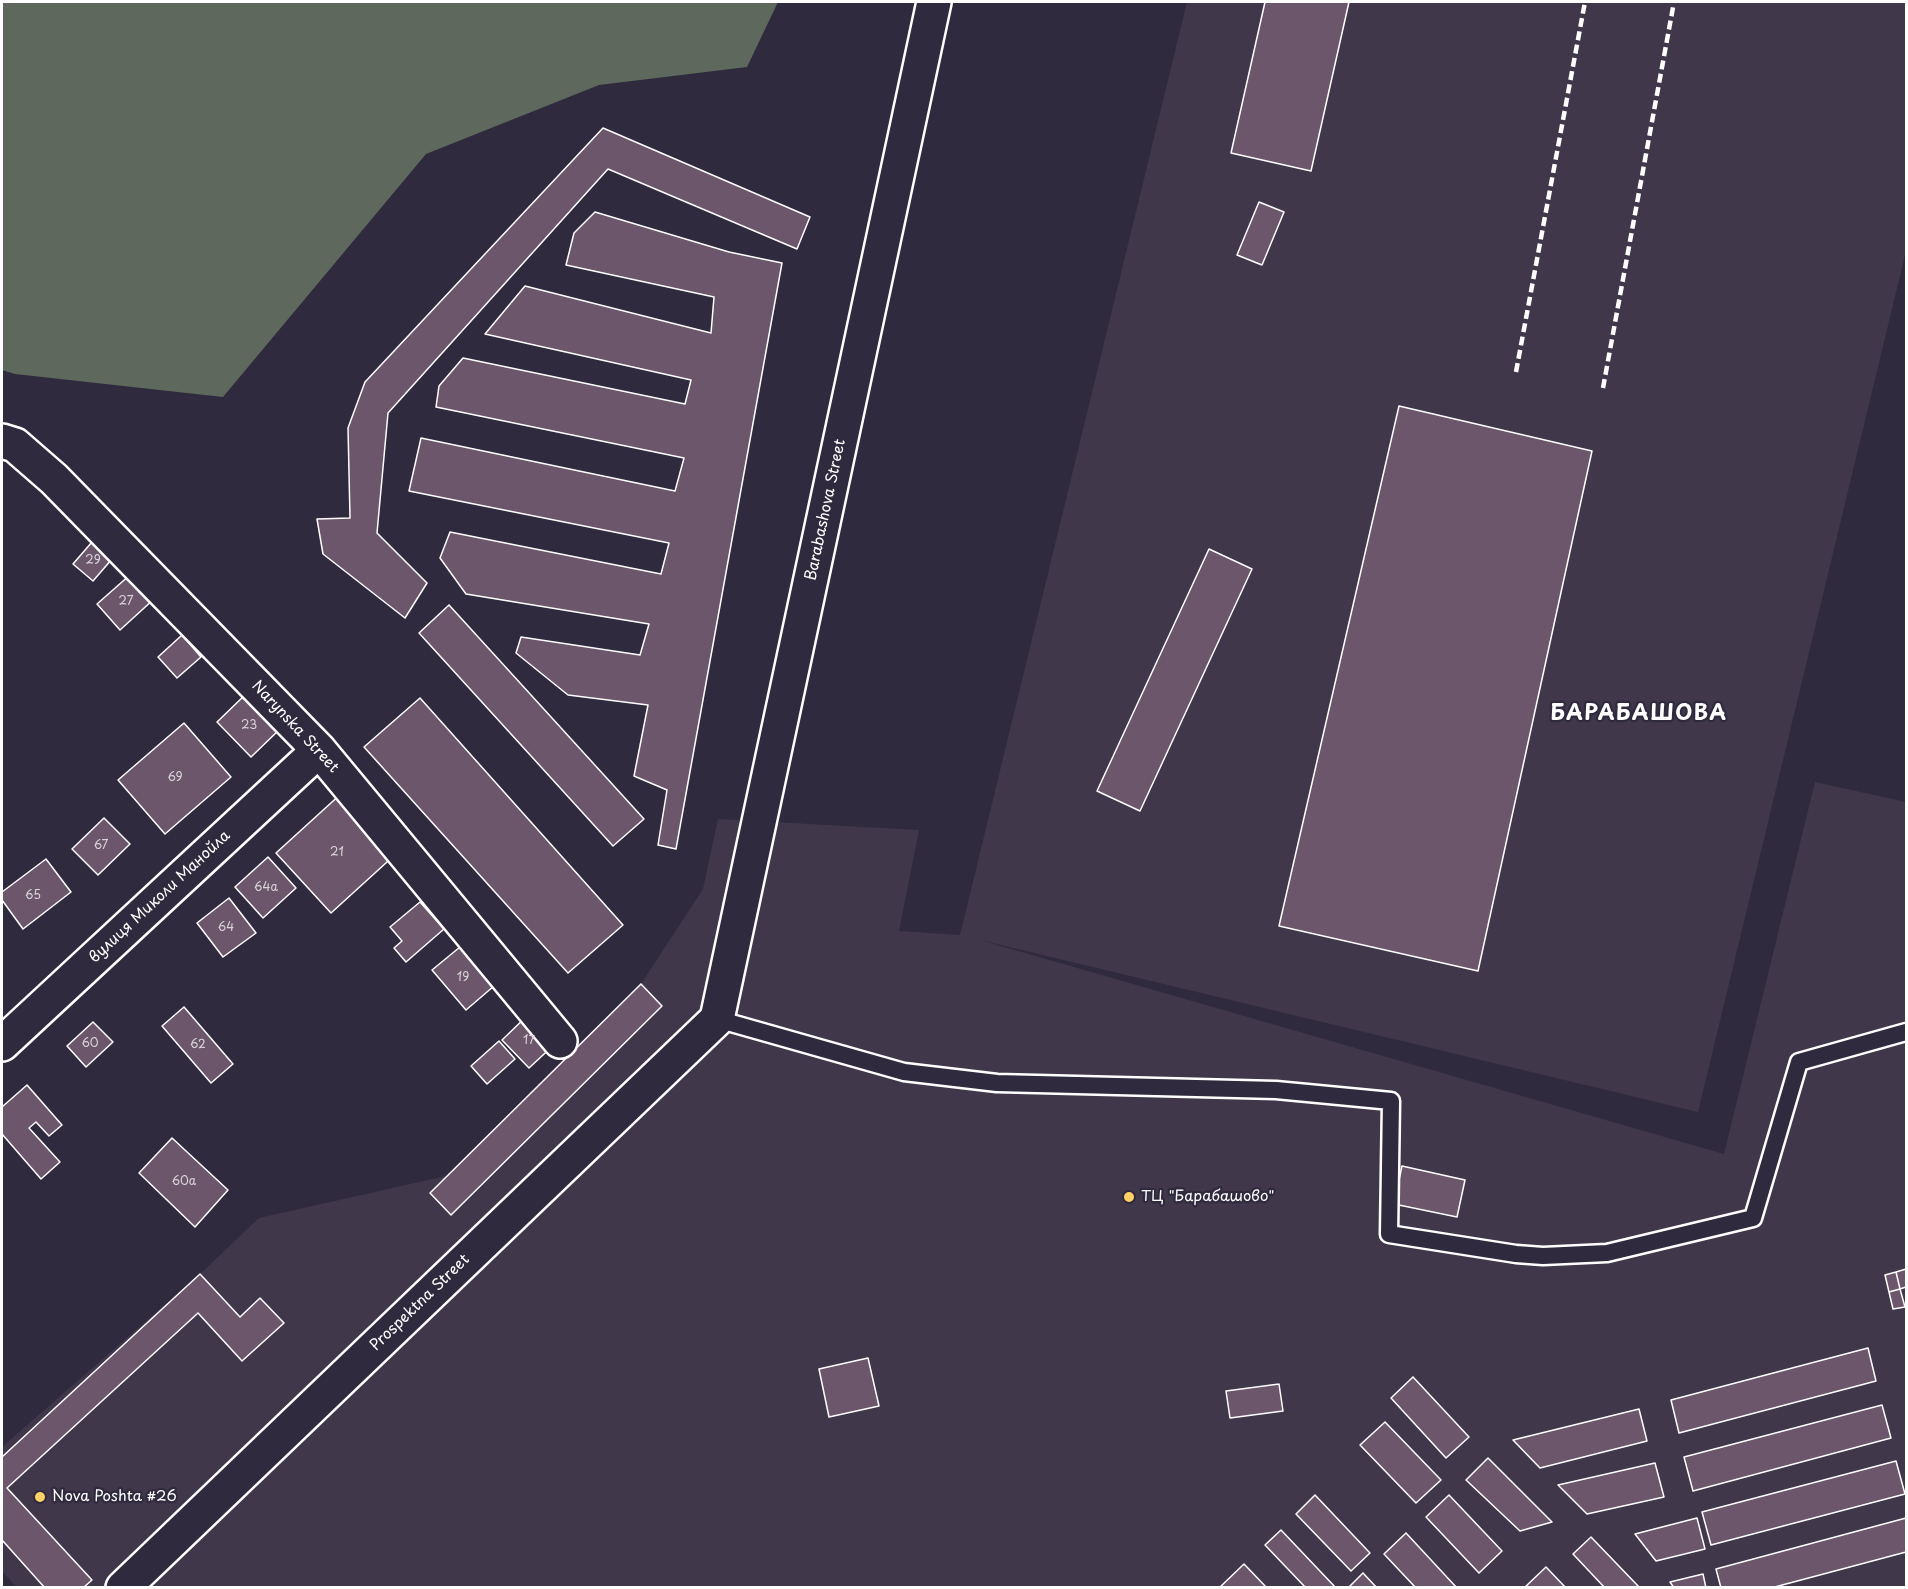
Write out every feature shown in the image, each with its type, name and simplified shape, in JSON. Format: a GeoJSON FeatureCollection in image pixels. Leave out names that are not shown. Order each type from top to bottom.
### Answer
{"type":"FeatureCollection","features":[{"type":"Feature","properties":{"kind":"street","name":"Barabashova Street"},"geometry":{"type":"LineString","coordinates":[[717,1018],[934,2]]}},
{"type":"Feature","properties":{"kind":"street","name":"Narynska Street"},"geometry":{"type":"LineString","coordinates":[[2,441],[15,445],[54,479],[319,750],[560,1041]]}},
{"type":"Feature","properties":{"kind":"street","name":"вулиця Миколи Манойла"},"geometry":{"type":"LineString","coordinates":[[2,1044],[319,750]]}},
{"type":"Feature","properties":{"kind":"street","name":"Prospektna Street"},"geometry":{"type":"LineString","coordinates":[[123,1587],[717,1018]]}},
{"type":"Feature","properties":{"kind":"lane"},"geometry":{"type":"LineString","coordinates":[[717,1018],[904,1072],[997,1083],[1276,1090],[1391,1101],[1389,1234],[1516,1254],[1543,1256],[1606,1253],[1753,1218],[1799,1062],[1906,1032]]}},
{"type":"Feature","properties":{"kind":"shaded area"},"geometry":{"type":"Polygon","coordinates":[[[2,2],[778,2],[747,67],[599,85],[426,154],[223,397],[15,374],[2,370],[2,2]]]}},
{"type":"Feature","properties":{"kind":"shaded area"},"geometry":{"type":"Polygon","coordinates":[[[1187,2],[1906,2],[1906,251],[1698,1112],[980,940],[1724,1154],[1815,782],[1906,802],[1906,1587],[16,1587],[2,1571],[2,1447],[200,1274],[259,1218],[446,1176],[641,984],[703,889],[718,819],[919,830],[899,931],[960,935],[1187,2]]]}},
{"type":"Feature","properties":{"kind":"building"},"geometry":{"type":"Polygon","coordinates":[[[1265,2],[1349,2],[1311,171],[1231,153],[1265,2]]]}},
{"type":"Feature","properties":{"kind":"building"},"geometry":{"type":"Polygon","coordinates":[[[603,128],[810,217],[797,249],[608,169],[388,413],[377,533],[427,583],[405,618],[323,554],[317,519],[350,518],[348,428],[365,382],[603,128]]]}},
{"type":"Feature","properties":{"kind":"building"},"geometry":{"type":"Polygon","coordinates":[[[1259,202],[1284,212],[1262,265],[1237,255],[1259,202]]]}},
{"type":"Feature","properties":{"kind":"building"},"geometry":{"type":"Polygon","coordinates":[[[595,212],[729,252],[782,263],[676,849],[658,845],[667,790],[634,776],[648,705],[568,695],[516,653],[521,637],[640,655],[649,624],[466,594],[440,558],[450,532],[661,574],[669,543],[409,491],[421,438],[675,491],[684,458],[436,407],[439,386],[463,358],[685,404],[691,380],[485,334],[525,286],[711,333],[714,297],[566,265],[574,233],[595,212]]]}},
{"type":"Feature","properties":{"kind":"building"},"geometry":{"type":"Polygon","coordinates":[[[1399,406],[1592,451],[1478,971],[1279,926],[1399,406]]]}},
{"type":"Feature","properties":{"kind":"building"},"geometry":{"type":"Polygon","coordinates":[[[92,542],[112,559],[93,581],[73,564],[92,542]]]}},
{"type":"Feature","properties":{"kind":"building"},"geometry":{"type":"Polygon","coordinates":[[[1209,549],[1252,569],[1140,811],[1097,791],[1209,549]]]}},
{"type":"Feature","properties":{"kind":"building"},"geometry":{"type":"Polygon","coordinates":[[[131,574],[154,599],[120,630],[97,604],[131,574]]]}},
{"type":"Feature","properties":{"kind":"building"},"geometry":{"type":"Polygon","coordinates":[[[449,605],[644,819],[613,846],[419,633],[449,605]]]}},
{"type":"Feature","properties":{"kind":"building"},"geometry":{"type":"Polygon","coordinates":[[[182,635],[201,657],[177,678],[158,657],[182,635]]]}},
{"type":"Feature","properties":{"kind":"building"},"geometry":{"type":"Polygon","coordinates":[[[246,694],[280,729],[251,757],[217,722],[246,694]]]}},
{"type":"Feature","properties":{"kind":"building"},"geometry":{"type":"Polygon","coordinates":[[[420,698],[623,925],[568,973],[364,747],[420,698]]]}},
{"type":"Feature","properties":{"kind":"building"},"geometry":{"type":"Polygon","coordinates":[[[184,723],[231,777],[165,834],[118,780],[184,723]]]}},
{"type":"Feature","properties":{"kind":"building"},"geometry":{"type":"Polygon","coordinates":[[[343,792],[398,852],[331,913],[276,853],[343,792]]]}},
{"type":"Feature","properties":{"kind":"building"},"geometry":{"type":"Polygon","coordinates":[[[104,818],[130,844],[98,875],[72,849],[104,818]]]}},
{"type":"Feature","properties":{"kind":"building"},"geometry":{"type":"Polygon","coordinates":[[[268,857],[296,888],[263,918],[235,887],[268,857]]]}},
{"type":"Feature","properties":{"kind":"building"},"geometry":{"type":"Polygon","coordinates":[[[46,859],[71,892],[23,929],[2,900],[2,892],[46,859]]]}},
{"type":"Feature","properties":{"kind":"building"},"geometry":{"type":"Polygon","coordinates":[[[229,898],[256,933],[223,957],[197,923],[229,898]]]}},
{"type":"Feature","properties":{"kind":"building"},"geometry":{"type":"Polygon","coordinates":[[[420,902],[444,929],[406,962],[394,948],[402,941],[390,927],[420,902]]]}},
{"type":"Feature","properties":{"kind":"building"},"geometry":{"type":"Polygon","coordinates":[[[460,947],[494,986],[466,1010],[432,970],[460,947]]]}},
{"type":"Feature","properties":{"kind":"building"},"geometry":{"type":"Polygon","coordinates":[[[641,984],[662,1006],[451,1215],[430,1193],[641,984]]]}},
{"type":"Feature","properties":{"kind":"building"},"geometry":{"type":"Polygon","coordinates":[[[184,1007],[233,1064],[211,1083],[162,1026],[184,1007]]]}},
{"type":"Feature","properties":{"kind":"building"},"geometry":{"type":"Polygon","coordinates":[[[529,1014],[556,1043],[529,1068],[502,1040],[529,1014]]]}},
{"type":"Feature","properties":{"kind":"building"},"geometry":{"type":"Polygon","coordinates":[[[93,1022],[113,1042],[86,1067],[67,1046],[93,1022]]]}},
{"type":"Feature","properties":{"kind":"building"},"geometry":{"type":"Polygon","coordinates":[[[499,1041],[515,1059],[487,1084],[471,1066],[499,1041]]]}},
{"type":"Feature","properties":{"kind":"building"},"geometry":{"type":"Polygon","coordinates":[[[27,1085],[62,1125],[49,1136],[36,1122],[29,1128],[60,1162],[41,1179],[2,1134],[2,1107],[27,1085]]]}},
{"type":"Feature","properties":{"kind":"building"},"geometry":{"type":"Polygon","coordinates":[[[172,1138],[228,1190],[195,1227],[139,1173],[172,1138]]]}},
{"type":"Feature","properties":{"kind":"building"},"geometry":{"type":"Polygon","coordinates":[[[1402,1166],[1465,1180],[1457,1217],[1394,1204],[1402,1166]]]}},
{"type":"Feature","properties":{"kind":"building"},"geometry":{"type":"Polygon","coordinates":[[[1906,1269],[1906,1287],[1900,1289],[1896,1272],[1906,1269]]]}},
{"type":"Feature","properties":{"kind":"building"},"geometry":{"type":"Polygon","coordinates":[[[1896,1272],[1900,1289],[1889,1292],[1885,1275],[1896,1272]]]}},
{"type":"Feature","properties":{"kind":"building"},"geometry":{"type":"Polygon","coordinates":[[[200,1274],[240,1317],[260,1298],[284,1323],[242,1361],[198,1313],[7,1488],[92,1580],[83,1588],[45,1588],[2,1540],[2,1457],[200,1274]]]}},
{"type":"Feature","properties":{"kind":"building"},"geometry":{"type":"Polygon","coordinates":[[[1900,1289],[1905,1307],[1893,1309],[1889,1292],[1900,1289]]]}},
{"type":"Feature","properties":{"kind":"building"},"geometry":{"type":"Polygon","coordinates":[[[1868,1348],[1876,1381],[1679,1433],[1671,1400],[1868,1348]]]}},
{"type":"Feature","properties":{"kind":"building"},"geometry":{"type":"Polygon","coordinates":[[[868,1358],[879,1406],[829,1417],[819,1369],[868,1358]]]}},
{"type":"Feature","properties":{"kind":"building"},"geometry":{"type":"Polygon","coordinates":[[[1413,1377],[1469,1437],[1446,1458],[1391,1398],[1413,1377]]]}},
{"type":"Feature","properties":{"kind":"building"},"geometry":{"type":"Polygon","coordinates":[[[1279,1384],[1283,1411],[1230,1418],[1226,1391],[1279,1384]]]}},
{"type":"Feature","properties":{"kind":"building"},"geometry":{"type":"Polygon","coordinates":[[[1882,1405],[1891,1438],[1693,1491],[1684,1457],[1882,1405]]]}},
{"type":"Feature","properties":{"kind":"building"},"geometry":{"type":"Polygon","coordinates":[[[1639,1409],[1647,1441],[1540,1468],[1513,1440],[1639,1409]]]}},
{"type":"Feature","properties":{"kind":"building"},"geometry":{"type":"Polygon","coordinates":[[[1385,1422],[1441,1480],[1416,1503],[1360,1445],[1385,1422]]]}},
{"type":"Feature","properties":{"kind":"building"},"geometry":{"type":"Polygon","coordinates":[[[1488,1458],[1552,1522],[1520,1531],[1466,1480],[1488,1458]]]}},
{"type":"Feature","properties":{"kind":"building"},"geometry":{"type":"Polygon","coordinates":[[[1896,1461],[1905,1494],[1711,1545],[1702,1512],[1896,1461]]]}},
{"type":"Feature","properties":{"kind":"building"},"geometry":{"type":"Polygon","coordinates":[[[1655,1463],[1664,1497],[1587,1514],[1558,1485],[1655,1463]]]}},
{"type":"Feature","properties":{"kind":"building"},"geometry":{"type":"Polygon","coordinates":[[[1315,1495],[1370,1553],[1351,1571],[1296,1514],[1315,1495]]]}},
{"type":"Feature","properties":{"kind":"building"},"geometry":{"type":"Polygon","coordinates":[[[1449,1495],[1502,1551],[1479,1573],[1426,1517],[1449,1495]]]}},
{"type":"Feature","properties":{"kind":"building"},"geometry":{"type":"Polygon","coordinates":[[[1697,1518],[1705,1549],[1656,1561],[1635,1534],[1697,1518]]]}},
{"type":"Feature","properties":{"kind":"building"},"geometry":{"type":"Polygon","coordinates":[[[1906,1518],[1906,1552],[1771,1588],[1721,1588],[1716,1569],[1906,1518]]]}},
{"type":"Feature","properties":{"kind":"building"},"geometry":{"type":"Polygon","coordinates":[[[1281,1530],[1336,1588],[1306,1588],[1265,1545],[1281,1530]]]}},
{"type":"Feature","properties":{"kind":"building"},"geometry":{"type":"Polygon","coordinates":[[[1406,1533],[1457,1588],[1416,1588],[1384,1554],[1406,1533]]]}},
{"type":"Feature","properties":{"kind":"building"},"geometry":{"type":"Polygon","coordinates":[[[1591,1537],[1640,1588],[1605,1588],[1573,1554],[1591,1537]]]}},
{"type":"Feature","properties":{"kind":"building"},"geometry":{"type":"Polygon","coordinates":[[[1244,1564],[1267,1588],[1219,1588],[1244,1564]]]}},
{"type":"Feature","properties":{"kind":"building"},"geometry":{"type":"Polygon","coordinates":[[[1546,1567],[1566,1588],[1524,1588],[1546,1567]]]}},
{"type":"Feature","properties":{"kind":"building"},"geometry":{"type":"Polygon","coordinates":[[[1363,1573],[1377,1588],[1348,1588],[1363,1573]]]}},
{"type":"Feature","properties":{"kind":"building"},"geometry":{"type":"Polygon","coordinates":[[[1703,1574],[1706,1588],[1674,1588],[1670,1582],[1703,1574]]]}},
{"type":"Feature","properties":{"kind":"railway"},"geometry":{"type":"LineString","coordinates":[[1516,372],[1585,2]]}},
{"type":"Feature","properties":{"kind":"railway"},"geometry":{"type":"LineString","coordinates":[[1603,388],[1674,2]]}},
{"type":"Feature","properties":{"kind":"place","name":"ТЦ \"Барабашово\""},"geometry":{"type":"Point","coordinates":[1129,1197]}},
{"type":"Feature","properties":{"kind":"place","name":"Nova Poshta #26"},"geometry":{"type":"Point","coordinates":[40,1497]}},
{"type":"Feature","properties":{"kind":"district","name":"БАРАБАШОВА"},"geometry":{"type":"Point","coordinates":[1639,714]}}]}
